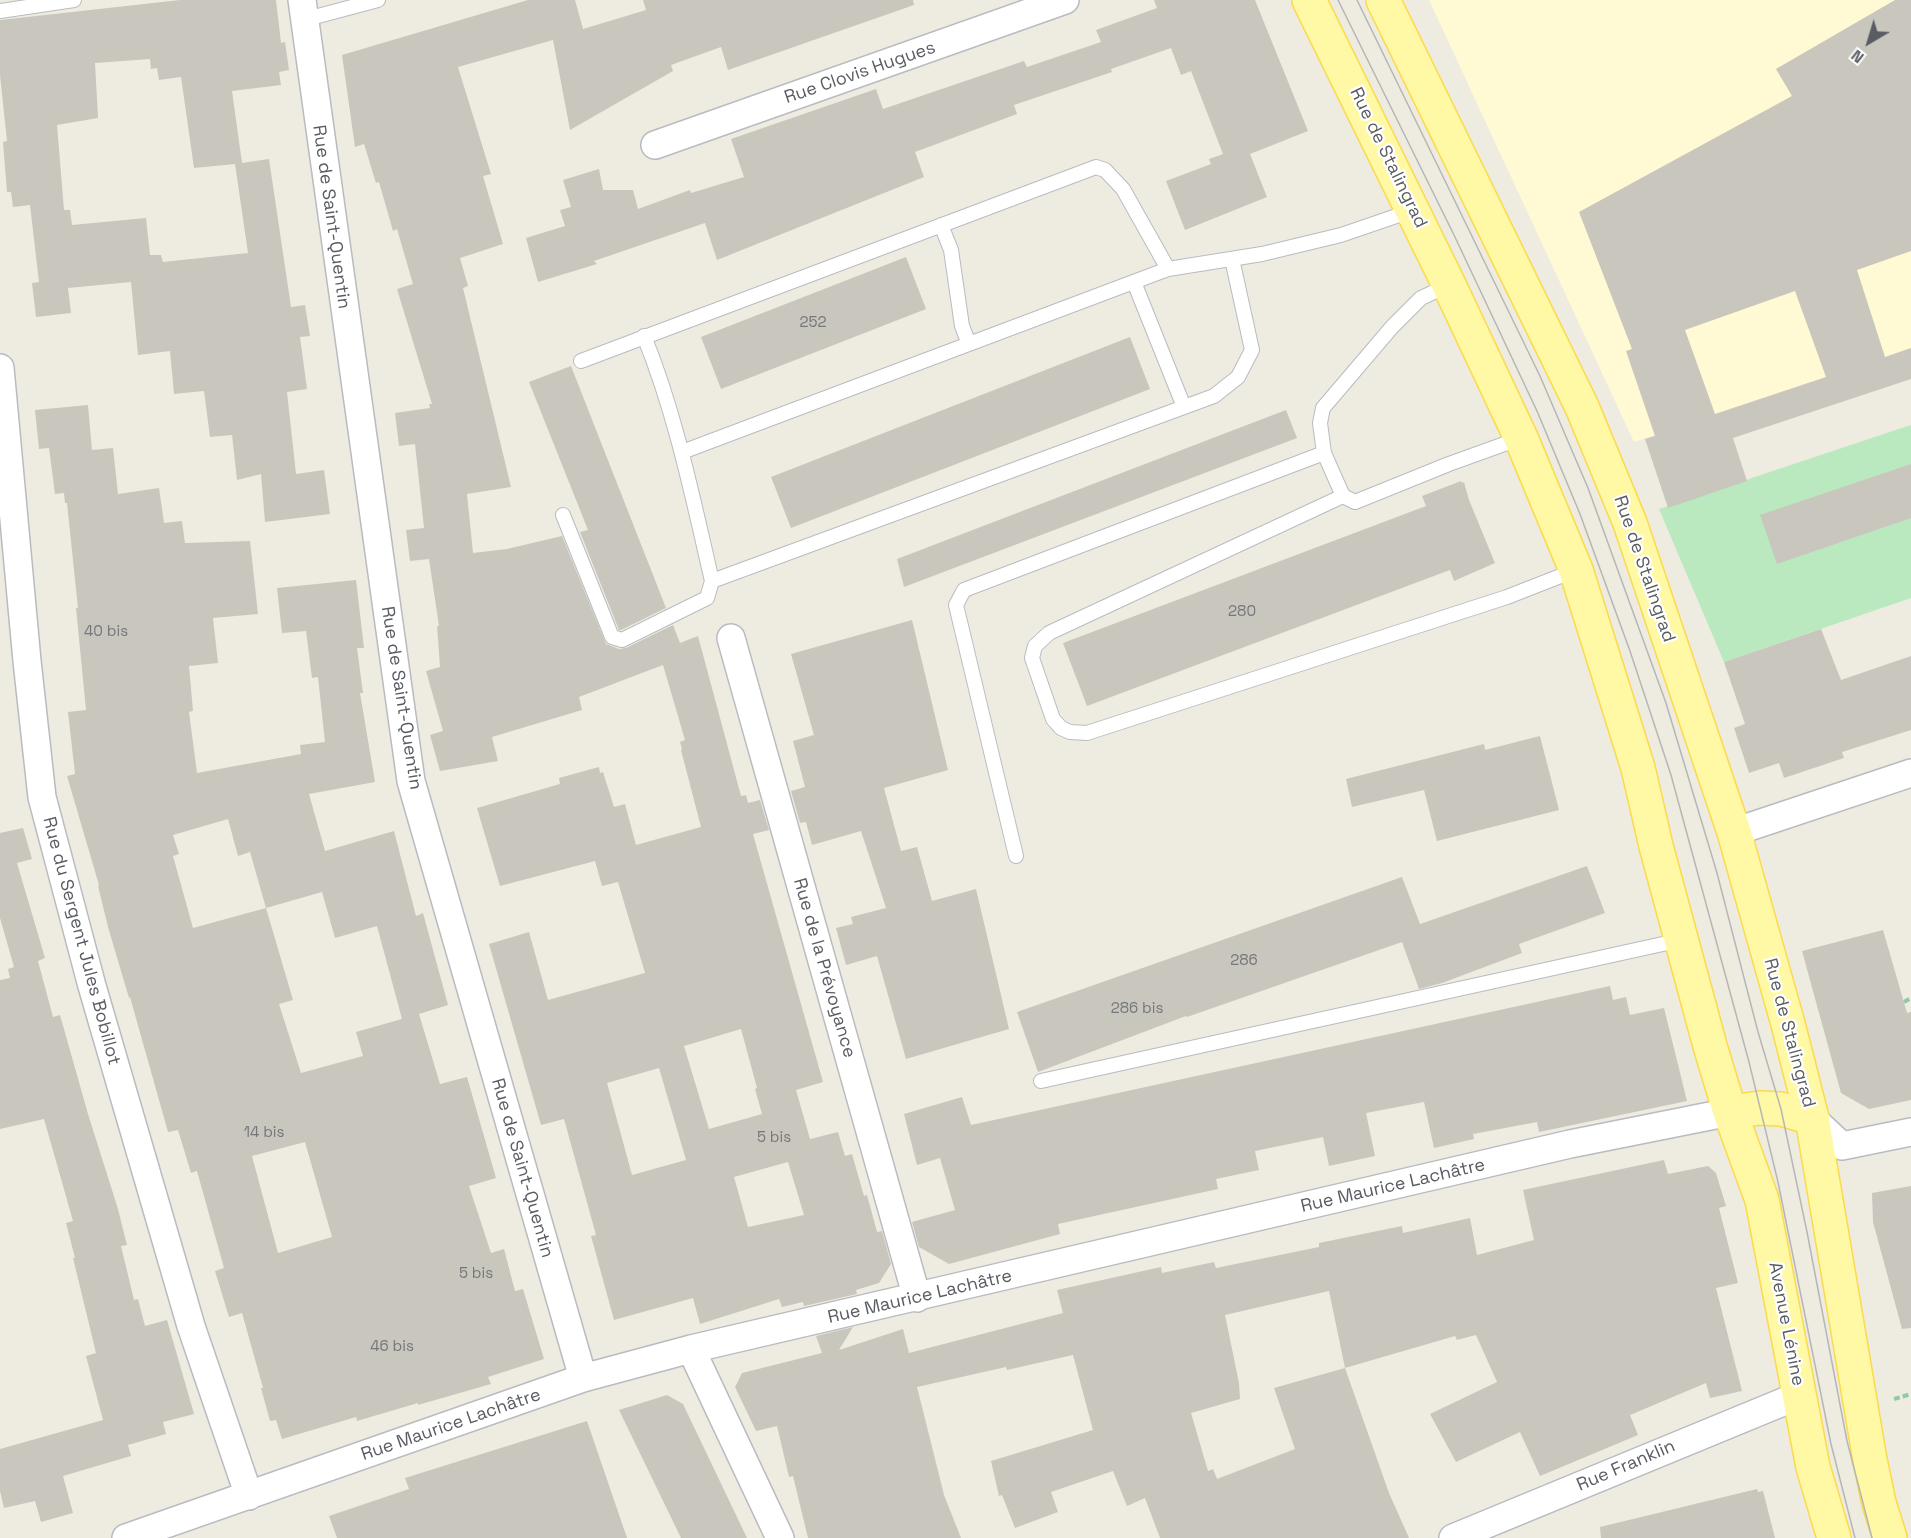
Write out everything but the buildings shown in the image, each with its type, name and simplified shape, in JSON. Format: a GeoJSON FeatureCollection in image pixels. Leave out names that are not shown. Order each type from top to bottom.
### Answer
{"type":"FeatureCollection","features":[{"type":"Feature","properties":{"kind":"main road","name":"Rue de Stalingrad"},"geometry":{"type":"LineString","coordinates":[[1309,0],[1414,210],[1521,438],[1576,570],[1638,768],[1681,940],[1730,1112],[1760,1108],[1780,1109],[1812,1118]]}},
{"type":"Feature","properties":{"kind":"main road","name":"Rue de Stalingrad"},"geometry":{"type":"LineString","coordinates":[[1383,0],[1586,417],[1630,523],[1734,832],[1812,1118]]}},
{"type":"Feature","properties":{"kind":"main road","name":"Avenue Lénine"},"geometry":{"type":"LineString","coordinates":[[1730,1112],[1762,1200],[1813,1467],[1834,1538]]}},
{"type":"Feature","properties":{"kind":"main road"},"geometry":{"type":"LineString","coordinates":[[1812,1118],[1870,1460],[1890,1538]]}},
{"type":"Feature","properties":{"kind":"street","name":"Rue Clovis Hugues"},"geometry":{"type":"LineString","coordinates":[[655,145],[1065,0]]}},
{"type":"Feature","properties":{"kind":"street","name":"Rue de Saint-Quentin"},"geometry":{"type":"LineString","coordinates":[[302,10],[411,781],[583,1378]]}},
{"type":"Feature","properties":{"kind":"street","name":"Rue du Sergent Jules Bobillot"},"geometry":{"type":"LineString","coordinates":[[0,368],[42,797],[92,986],[191,1326],[249,1496]]}},
{"type":"Feature","properties":{"kind":"street","name":"Rue de la Prévoyance"},"geometry":{"type":"LineString","coordinates":[[732,639],[917,1298]]}},
{"type":"Feature","properties":{"kind":"street"},"geometry":{"type":"LineString","coordinates":[[1734,832],[1911,773]]}},
{"type":"Feature","properties":{"kind":"street","name":"Rue Maurice Lachâtre"},"geometry":{"type":"LineString","coordinates":[[126,1538],[583,1378],[691,1349],[1570,1144],[1730,1112]]}},
{"type":"Feature","properties":{"kind":"street"},"geometry":{"type":"LineString","coordinates":[[1812,1118],[1842,1146],[1911,1132]]}},
{"type":"Feature","properties":{"kind":"street"},"geometry":{"type":"LineString","coordinates":[[691,1349],[780,1538]]}},
{"type":"Feature","properties":{"kind":"street","name":"Rue Franklin"},"geometry":{"type":"LineString","coordinates":[[1453,1538],[1800,1395]]}},
{"type":"Feature","properties":{"kind":"lane"},"geometry":{"type":"LineString","coordinates":[[0,11],[74,0]]}},
{"type":"Feature","properties":{"kind":"lane"},"geometry":{"type":"LineString","coordinates":[[302,10],[378,0]]}},
{"type":"Feature","properties":{"kind":"lane"},"geometry":{"type":"LineString","coordinates":[[581,361],[1096,167],[1105,170],[1123,189],[1168,269]]}},
{"type":"Feature","properties":{"kind":"lane"},"geometry":{"type":"LineString","coordinates":[[682,452],[1168,269],[1232,259],[1341,235],[1414,210]]}},
{"type":"Feature","properties":{"kind":"lane"},"geometry":{"type":"LineString","coordinates":[[941,225],[951,250],[962,326],[969,344]]}},
{"type":"Feature","properties":{"kind":"lane"},"geometry":{"type":"LineString","coordinates":[[712,581],[1214,396],[1239,377],[1252,350],[1232,259]]}},
{"type":"Feature","properties":{"kind":"lane"},"geometry":{"type":"LineString","coordinates":[[1134,282],[1184,407]]}},
{"type":"Feature","properties":{"kind":"lane"},"geometry":{"type":"LineString","coordinates":[[1449,285],[1421,298],[1392,327],[1323,408],[1320,423],[1324,453],[1343,496],[1355,502],[1521,438]]}},
{"type":"Feature","properties":{"kind":"lane"},"geometry":{"type":"LineString","coordinates":[[563,515],[612,638],[622,640],[707,598],[712,581],[682,452],[644,336]]}},
{"type":"Feature","properties":{"kind":"lane"},"geometry":{"type":"LineString","coordinates":[[1016,856],[956,605],[964,590],[1324,453]]}},
{"type":"Feature","properties":{"kind":"lane"},"geometry":{"type":"LineString","coordinates":[[1343,496],[1049,633],[1035,646],[1032,658],[1053,719],[1060,728],[1070,732],[1086,733],[1507,597],[1576,570]]}},
{"type":"Feature","properties":{"kind":"lane"},"geometry":{"type":"LineString","coordinates":[[1041,1081],[1681,940]]}},
{"type":"Feature","properties":{"kind":"path"},"geometry":{"type":"LineString","coordinates":[[1904,1002],[1911,998]]}},
{"type":"Feature","properties":{"kind":"shaded area"},"geometry":{"type":"Polygon","coordinates":[[[1429,0],[1911,0],[1911,350],[1634,442],[1429,0]]]}},
{"type":"Feature","properties":{"kind":"green space"},"geometry":{"type":"Polygon","coordinates":[[[1911,425],[1911,598],[1724,662],[1659,509],[1911,425]]]}},
{"type":"Feature","properties":{"kind":"tram line"},"geometry":{"type":"LineString","coordinates":[[1338,0],[1454,235],[1537,411],[1580,514],[1630,651],[1671,775],[1749,1062],[1778,1182],[1831,1444],[1855,1538]]}},
{"type":"Feature","properties":{"kind":"tram line"},"geometry":{"type":"LineString","coordinates":[[1357,0],[1540,376],[1588,488],[1666,703],[1717,873],[1758,1032],[1781,1109],[1847,1441],[1872,1538]]}}]}
